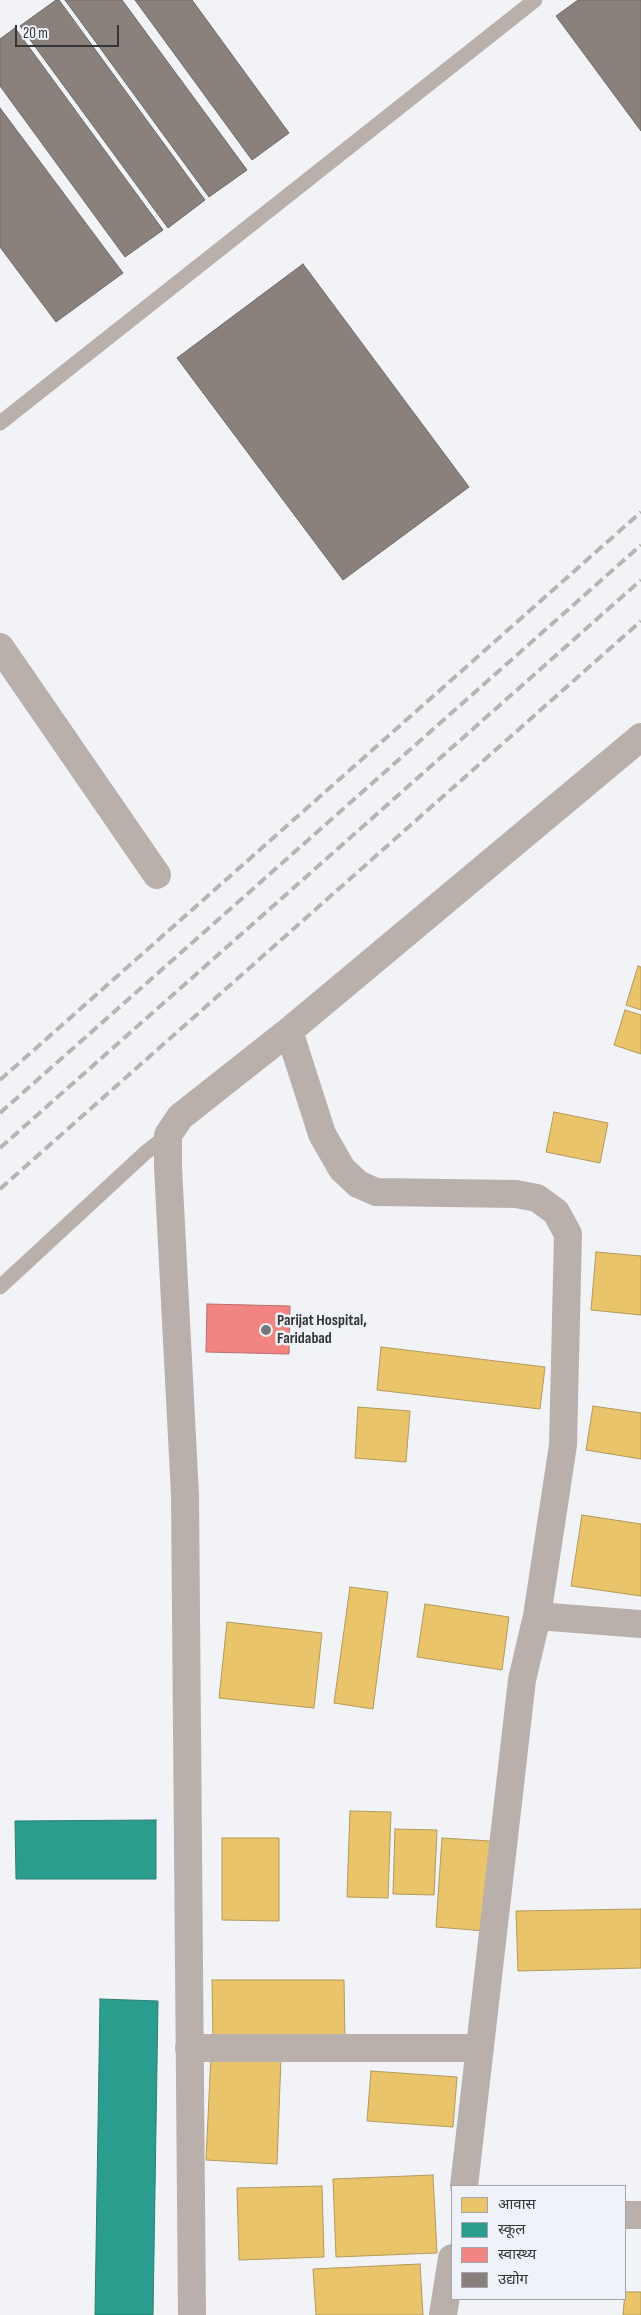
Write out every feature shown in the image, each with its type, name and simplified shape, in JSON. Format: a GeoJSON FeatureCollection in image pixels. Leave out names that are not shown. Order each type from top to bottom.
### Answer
{"type":"FeatureCollection","features":[{"type":"Feature","properties":{"kind":"street"},"geometry":{"type":"LineString","coordinates":[[0,647],[157,874]]}},
{"type":"Feature","properties":{"kind":"street"},"geometry":{"type":"LineString","coordinates":[[192,2315],[185,1495],[168,1167],[168,1135],[180,1117],[289,1031],[641,737]]}},
{"type":"Feature","properties":{"kind":"street"},"geometry":{"type":"LineString","coordinates":[[289,1031],[322,1134],[342,1169],[358,1184],[376,1192],[516,1194],[537,1198],[556,1212],[568,1234],[563,1445],[537,1616],[522,1680],[480,2048],[468,2185]]}},
{"type":"Feature","properties":{"kind":"street"},"geometry":{"type":"LineString","coordinates":[[537,1616],[641,1624]]}},
{"type":"Feature","properties":{"kind":"street"},"geometry":{"type":"LineString","coordinates":[[189,2048],[480,2048]]}},
{"type":"Feature","properties":{"kind":"street"},"geometry":{"type":"LineString","coordinates":[[626,2215],[641,2215]]}},
{"type":"Feature","properties":{"kind":"street"},"geometry":{"type":"LineString","coordinates":[[443,2315],[451,2264]]}},
{"type":"Feature","properties":{"kind":"lane"},"geometry":{"type":"LineString","coordinates":[[0,423],[535,0]]}},
{"type":"Feature","properties":{"kind":"lane"},"geometry":{"type":"LineString","coordinates":[[0,1287],[145,1153],[168,1135]]}},
{"type":"Feature","properties":{"kind":"building: आवास"},"geometry":{"type":"Polygon","coordinates":[[[638,966],[641,967],[641,1010],[626,1005],[638,966]]]}},
{"type":"Feature","properties":{"kind":"building: आवास"},"geometry":{"type":"Polygon","coordinates":[[[625,1010],[641,1015],[641,1054],[614,1045],[625,1010]]]}},
{"type":"Feature","properties":{"kind":"building: आवास"},"geometry":{"type":"Polygon","coordinates":[[[554,1112],[608,1123],[600,1163],[546,1152],[554,1112]]]}},
{"type":"Feature","properties":{"kind":"building: आवास"},"geometry":{"type":"Polygon","coordinates":[[[596,1252],[641,1256],[641,1315],[591,1310],[596,1252]]]}},
{"type":"Feature","properties":{"kind":"building: आवास"},"geometry":{"type":"Polygon","coordinates":[[[381,1347],[545,1367],[540,1409],[377,1390],[381,1347]]]}},
{"type":"Feature","properties":{"kind":"building: आवास"},"geometry":{"type":"Polygon","coordinates":[[[593,1406],[641,1413],[641,1459],[586,1450],[593,1406]]]}},
{"type":"Feature","properties":{"kind":"building: आवास"},"geometry":{"type":"Polygon","coordinates":[[[358,1407],[410,1411],[406,1462],[355,1458],[358,1407]]]}},
{"type":"Feature","properties":{"kind":"building: आवास"},"geometry":{"type":"Polygon","coordinates":[[[582,1515],[641,1524],[641,1596],[571,1586],[582,1515]]]}},
{"type":"Feature","properties":{"kind":"building: आवास"},"geometry":{"type":"Polygon","coordinates":[[[350,1587],[388,1592],[373,1709],[334,1703],[350,1587]]]}},
{"type":"Feature","properties":{"kind":"building: आवास"},"geometry":{"type":"Polygon","coordinates":[[[425,1604],[509,1617],[502,1670],[417,1657],[425,1604]]]}},
{"type":"Feature","properties":{"kind":"building: आवास"},"geometry":{"type":"Polygon","coordinates":[[[227,1622],[322,1633],[314,1708],[219,1698],[227,1622]]]}},
{"type":"Feature","properties":{"kind":"building: आवास"},"geometry":{"type":"Polygon","coordinates":[[[350,1811],[391,1812],[388,1898],[347,1897],[350,1811]]]}},
{"type":"Feature","properties":{"kind":"building: आवास"},"geometry":{"type":"Polygon","coordinates":[[[395,1829],[437,1830],[434,1895],[393,1894],[395,1829]]]}},
{"type":"Feature","properties":{"kind":"building: आवास"},"geometry":{"type":"Polygon","coordinates":[[[222,1838],[279,1838],[279,1921],[222,1920],[222,1838]]]}},
{"type":"Feature","properties":{"kind":"building: आवास"},"geometry":{"type":"Polygon","coordinates":[[[442,1838],[490,1841],[485,1931],[436,1927],[442,1838]]]}},
{"type":"Feature","properties":{"kind":"building: आवास"},"geometry":{"type":"Polygon","coordinates":[[[641,1909],[641,1968],[518,1971],[516,1911],[641,1909]]]}},
{"type":"Feature","properties":{"kind":"building: आवास"},"geometry":{"type":"Polygon","coordinates":[[[212,1980],[344,1980],[345,2044],[213,2044],[212,1980]]]}},
{"type":"Feature","properties":{"kind":"building: आवास"},"geometry":{"type":"Polygon","coordinates":[[[211,2055],[281,2058],[277,2164],[206,2160],[211,2055]]]}},
{"type":"Feature","properties":{"kind":"building: आवास"},"geometry":{"type":"Polygon","coordinates":[[[371,2071],[457,2077],[453,2127],[367,2121],[371,2071]]]}},
{"type":"Feature","properties":{"kind":"building: आवास"},"geometry":{"type":"Polygon","coordinates":[[[433,2175],[437,2253],[336,2257],[333,2179],[433,2175]]]}},
{"type":"Feature","properties":{"kind":"building: आवास"},"geometry":{"type":"Polygon","coordinates":[[[322,2186],[324,2257],[239,2260],[237,2188],[322,2186]]]}},
{"type":"Feature","properties":{"kind":"building: आवास"},"geometry":{"type":"Polygon","coordinates":[[[420,2264],[423,2315],[316,2315],[313,2269],[420,2264]]]}},
{"type":"Feature","properties":{"kind":"building: आवास"},"geometry":{"type":"Polygon","coordinates":[[[626,2292],[641,2292],[641,2315],[623,2315],[626,2292]]]}},
{"type":"Feature","properties":{"kind":"building: स्कूल"},"geometry":{"type":"Polygon","coordinates":[[[156,1820],[156,1879],[16,1879],[15,1821],[156,1820]]]}},
{"type":"Feature","properties":{"kind":"building: स्कूल"},"geometry":{"type":"Polygon","coordinates":[[[100,1999],[158,2001],[153,2315],[95,2315],[100,1999]]]}},
{"type":"Feature","properties":{"kind":"building: स्वास्थ्य"},"geometry":{"type":"Polygon","coordinates":[[[207,1304],[290,1306],[289,1354],[206,1352],[207,1304]]]}},
{"type":"Feature","properties":{"kind":"building: उद्योग"},"geometry":{"type":"Polygon","coordinates":[[[56,0],[59,0],[205,200],[168,228],[20,26],[56,0]]]}},
{"type":"Feature","properties":{"kind":"building: उद्योग"},"geometry":{"type":"Polygon","coordinates":[[[65,0],[122,0],[247,170],[209,197],[65,0]]]}},
{"type":"Feature","properties":{"kind":"building: उद्योग"},"geometry":{"type":"Polygon","coordinates":[[[135,0],[192,0],[289,133],[252,160],[135,0]]]}},
{"type":"Feature","properties":{"kind":"building: उद्योग"},"geometry":{"type":"Polygon","coordinates":[[[578,0],[641,0],[641,131],[556,16],[578,0]]]}},
{"type":"Feature","properties":{"kind":"building: उद्योग"},"geometry":{"type":"Polygon","coordinates":[[[15,28],[163,230],[125,257],[0,86],[0,39],[15,28]]]}},
{"type":"Feature","properties":{"kind":"building: उद्योग"},"geometry":{"type":"Polygon","coordinates":[[[0,108],[123,273],[56,322],[0,247],[0,108]]]}},
{"type":"Feature","properties":{"kind":"building: उद्योग"},"geometry":{"type":"Polygon","coordinates":[[[303,264],[469,487],[343,580],[177,358],[303,264]]]}},
{"type":"Feature","properties":{"kind":"railway"},"geometry":{"type":"LineString","coordinates":[[0,1080],[641,512]]}},
{"type":"Feature","properties":{"kind":"railway"},"geometry":{"type":"LineString","coordinates":[[0,1113],[641,545]]}},
{"type":"Feature","properties":{"kind":"railway"},"geometry":{"type":"LineString","coordinates":[[0,1148],[641,580]]}},
{"type":"Feature","properties":{"kind":"railway"},"geometry":{"type":"LineString","coordinates":[[0,1189],[641,621]]}},
{"type":"Feature","properties":{"kind":"place","name":"Parijat Hospital, Faridabad"},"geometry":{"type":"Point","coordinates":[266,1330]}}]}
